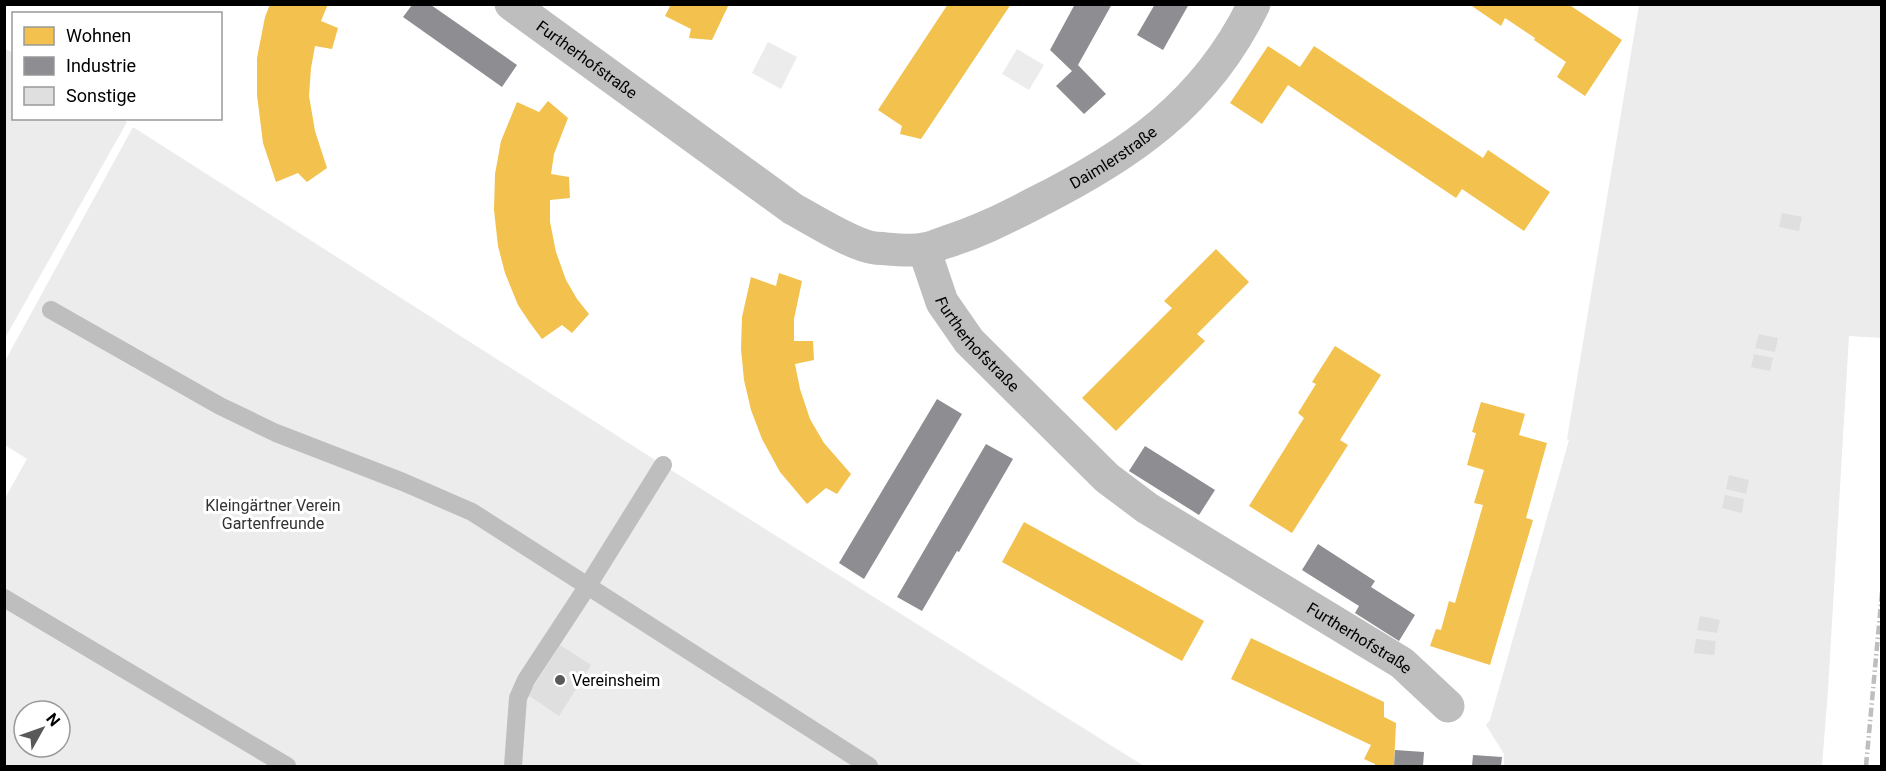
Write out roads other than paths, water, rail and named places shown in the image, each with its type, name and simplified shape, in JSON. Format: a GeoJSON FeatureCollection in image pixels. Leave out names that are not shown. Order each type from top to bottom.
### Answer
{"type":"FeatureCollection","features":[{"type":"Feature","properties":{"kind":"street","name":"Furtherhofstraße"},"geometry":{"type":"LineString","coordinates":[[511,4],[793,209],[833,232],[872,248],[924,249],[942,302],[969,341],[1107,478],[1147,508],[1402,663],[1448,706]]}},
{"type":"Feature","properties":{"kind":"street","name":"Daimlerstraße"},"geometry":{"type":"LineString","coordinates":[[924,249],[980,231],[1078,182],[1135,146],[1176,112],[1207,80],[1243,28],[1254,4]]}},
{"type":"Feature","properties":{"kind":"lane"},"geometry":{"type":"LineString","coordinates":[[51,310],[239,415],[276,433],[403,482],[472,512],[869,766]]}},
{"type":"Feature","properties":{"kind":"lane"},"geometry":{"type":"LineString","coordinates":[[513,766],[516,713],[526,680],[663,465]]}},
{"type":"Feature","properties":{"kind":"lane"},"geometry":{"type":"LineString","coordinates":[[4,598],[287,766]]}},
{"type":"Feature","properties":{"kind":"railway"},"geometry":{"type":"LineString","coordinates":[[1866,766],[1882,592]]}},
{"type":"Feature","properties":{"kind":"place","name":"Vereinsheim"},"geometry":{"type":"Point","coordinates":[560,680]}},
{"type":"Feature","properties":{"kind":"park label","name":"Kleingärtner Verein Gartenfreunde"},"geometry":{"type":"Point","coordinates":[273,514]}}]}
